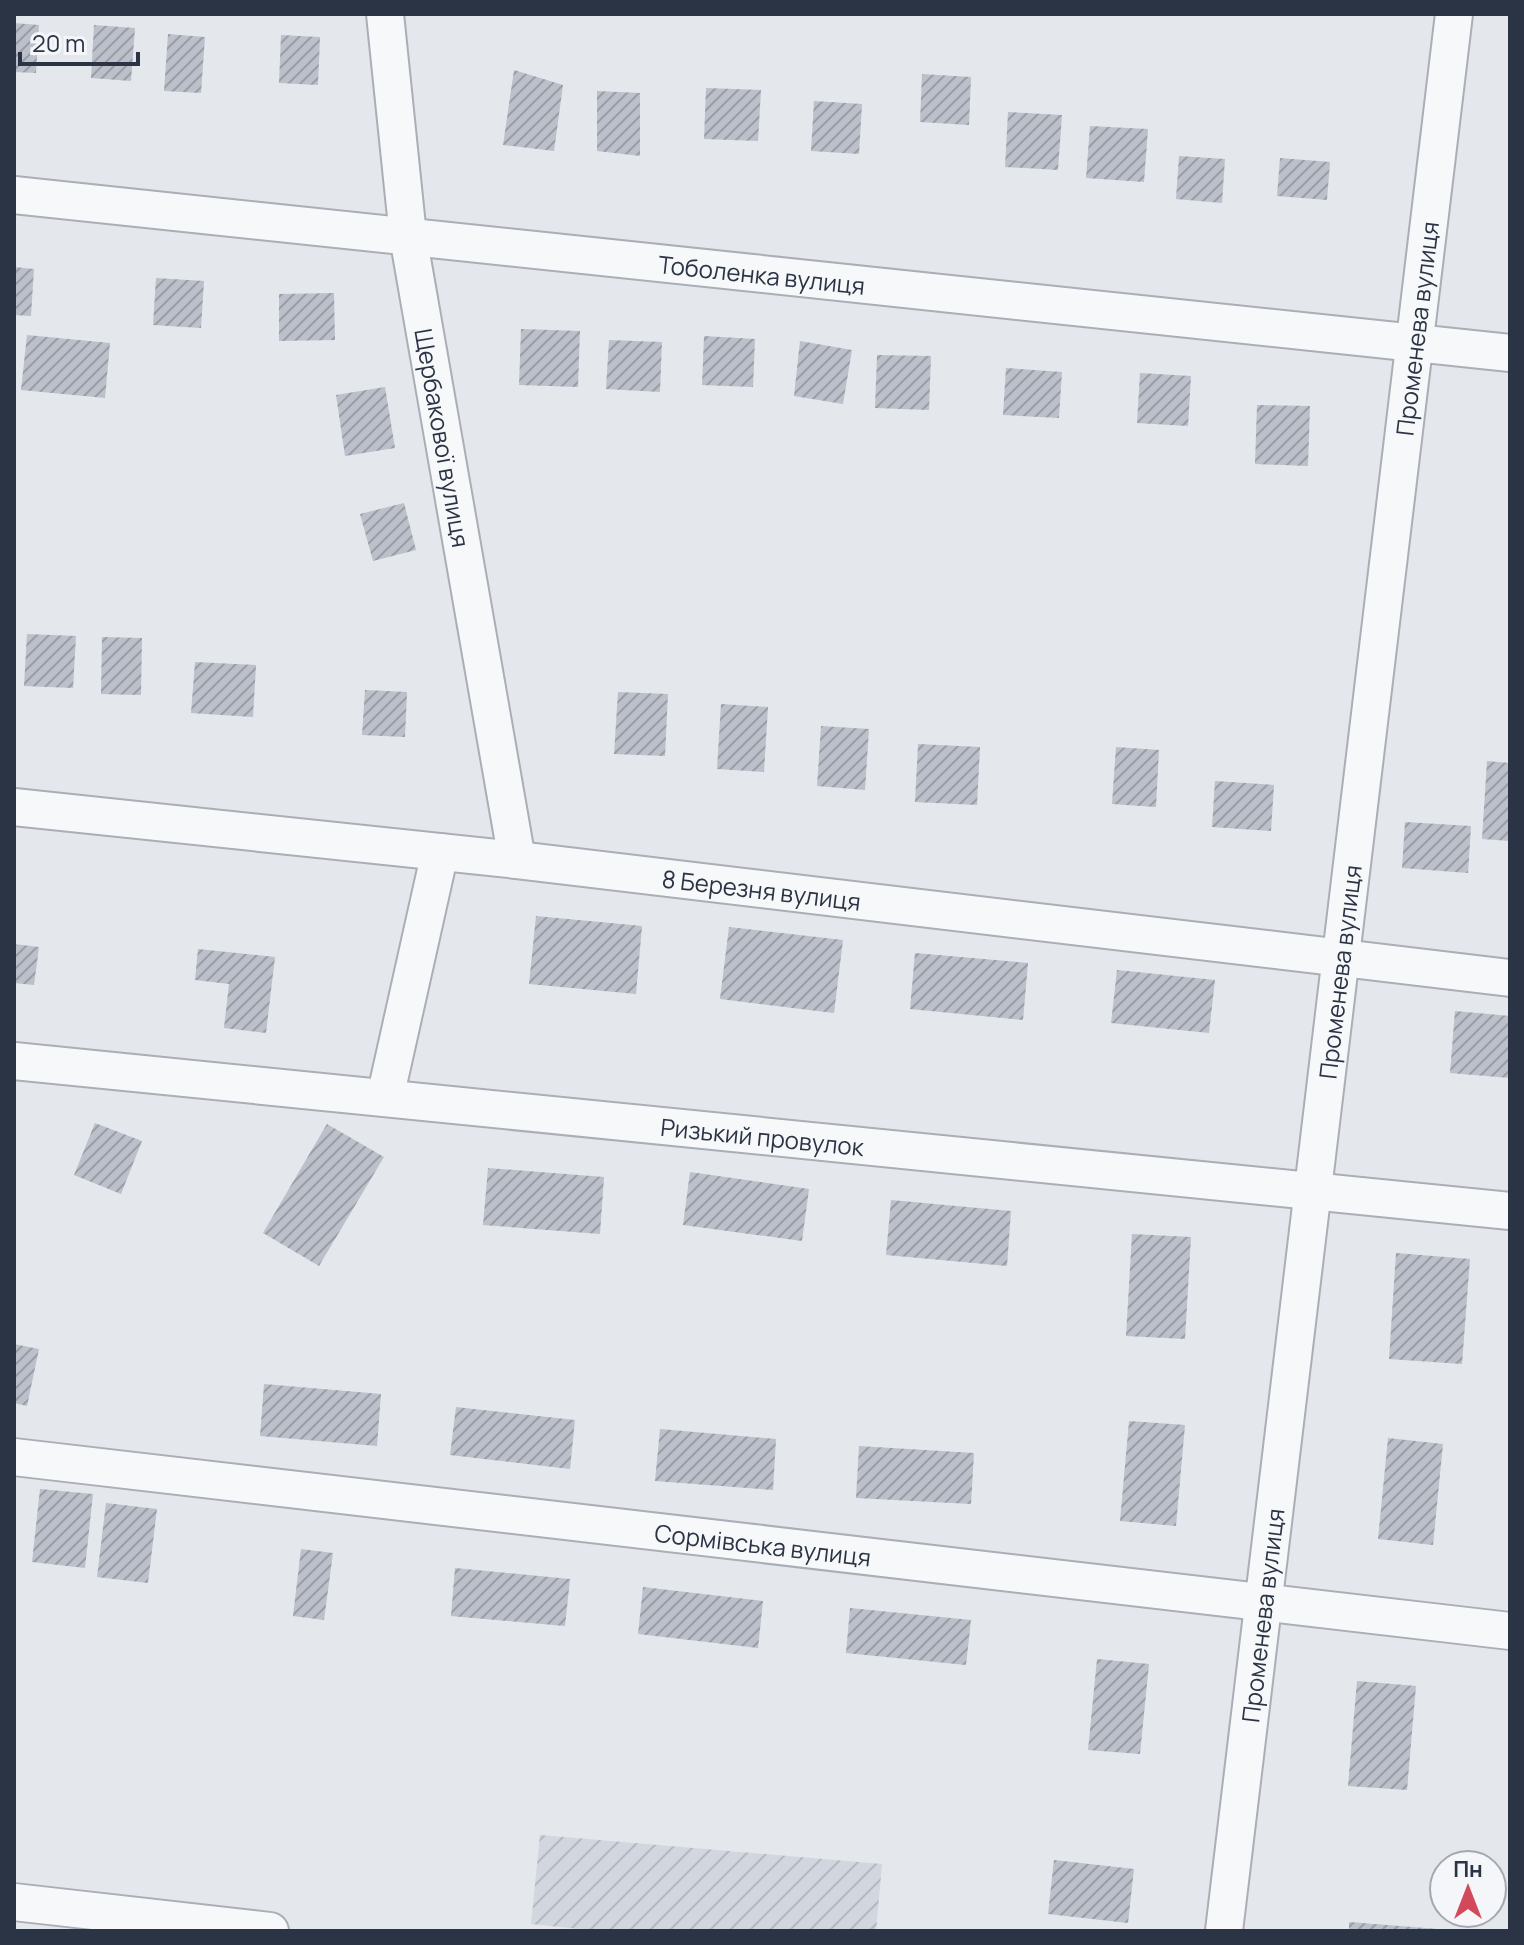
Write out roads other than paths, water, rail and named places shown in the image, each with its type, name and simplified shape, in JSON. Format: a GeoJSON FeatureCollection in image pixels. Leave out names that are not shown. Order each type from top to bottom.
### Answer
{"type":"FeatureCollection","features":[{"type":"Feature","properties":{"kind":"street","name":"Щербакової вулиця"},"geometry":{"type":"LineString","coordinates":[[385,14],[408,236],[517,860]]}},
{"type":"Feature","properties":{"kind":"street","name":"Променева вулиця"},"geometry":{"type":"LineString","coordinates":[[1224,1931],[1454,14]]}},
{"type":"Feature","properties":{"kind":"street","name":"Тоболенка вулиця"},"geometry":{"type":"LineString","coordinates":[[14,195],[1510,353]]}},
{"type":"Feature","properties":{"kind":"street","name":"8 Березня вулиця"},"geometry":{"type":"LineString","coordinates":[[14,807],[517,860],[1510,978]]}},
{"type":"Feature","properties":{"kind":"street"},"geometry":{"type":"LineString","coordinates":[[385,1098],[440,852]]}},
{"type":"Feature","properties":{"kind":"street","name":"Ризький провулок"},"geometry":{"type":"LineString","coordinates":[[14,1061],[1510,1211]]}},
{"type":"Feature","properties":{"kind":"street","name":"Сормівська вулиця"},"geometry":{"type":"LineString","coordinates":[[14,1457],[1510,1631]]}},
{"type":"Feature","properties":{"kind":"street"},"geometry":{"type":"LineString","coordinates":[[14,1902],[270,1931]]}}]}
